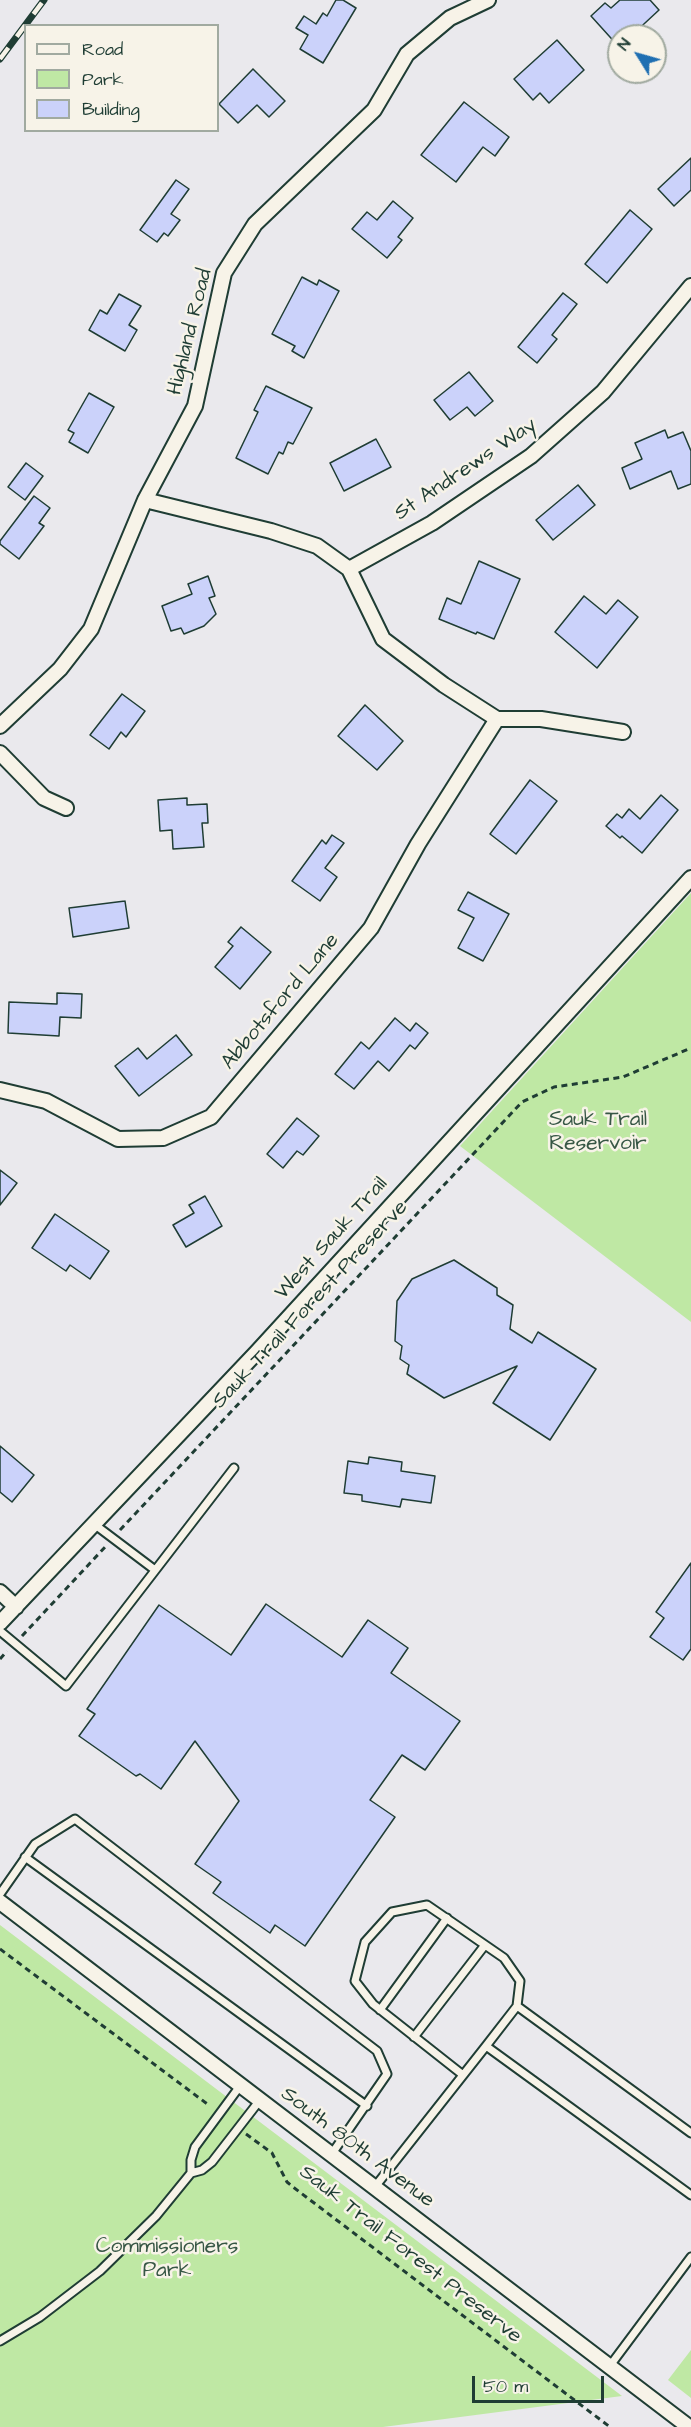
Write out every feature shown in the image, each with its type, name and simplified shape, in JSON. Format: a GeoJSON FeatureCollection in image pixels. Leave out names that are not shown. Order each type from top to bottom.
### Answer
{"type":"FeatureCollection","features":[{"type":"Feature","properties":{"kind":"street","name":"Highland Road"},"geometry":{"type":"LineString","coordinates":[[0,726],[60,669],[91,630],[145,500],[195,406],[224,273],[255,224],[374,110],[407,54],[450,18],[488,0]]}},
{"type":"Feature","properties":{"kind":"street","name":"St Andrews Way"},"geometry":{"type":"LineString","coordinates":[[349,569],[432,523],[531,456],[603,392],[691,286]]}},
{"type":"Feature","properties":{"kind":"street"},"geometry":{"type":"LineString","coordinates":[[145,500],[271,531],[317,546],[349,569],[383,639],[444,685],[497,719],[541,719],[623,732]]}},
{"type":"Feature","properties":{"kind":"street","name":"Abbotsford Lane"},"geometry":{"type":"LineString","coordinates":[[0,1090],[46,1101],[118,1139],[163,1138],[211,1117],[371,928],[418,844],[497,719]]}},
{"type":"Feature","properties":{"kind":"street"},"geometry":{"type":"LineString","coordinates":[[0,753],[44,798],[66,808]]}},
{"type":"Feature","properties":{"kind":"street","name":"West Sauk Trail"},"geometry":{"type":"LineString","coordinates":[[0,1623],[257,1352],[691,878]]}},
{"type":"Feature","properties":{"kind":"street"},"geometry":{"type":"LineString","coordinates":[[0,1592],[16,1606]]}},
{"type":"Feature","properties":{"kind":"street","name":"South 80th Avenue"},"geometry":{"type":"LineString","coordinates":[[0,1902],[689,2427]]}},
{"type":"Feature","properties":{"kind":"lane"},"geometry":{"type":"LineString","coordinates":[[0,1632],[66,1686],[234,1468]]}},
{"type":"Feature","properties":{"kind":"lane"},"geometry":{"type":"LineString","coordinates":[[94,1524],[155,1570]]}},
{"type":"Feature","properties":{"kind":"lane"},"geometry":{"type":"LineString","coordinates":[[0,1894],[35,1844],[75,1819],[377,2051],[387,2074],[331,2155]]}},
{"type":"Feature","properties":{"kind":"lane"},"geometry":{"type":"LineString","coordinates":[[25,1857],[367,2106]]}},
{"type":"Feature","properties":{"kind":"lane"},"geometry":{"type":"LineString","coordinates":[[374,2188],[517,2007],[520,1981],[504,1958],[428,1905],[392,1912],[364,1942],[355,1981],[372,2004],[463,2075]]}},
{"type":"Feature","properties":{"kind":"lane"},"geometry":{"type":"LineString","coordinates":[[380,2010],[447,1918]]}},
{"type":"Feature","properties":{"kind":"lane"},"geometry":{"type":"LineString","coordinates":[[414,2037],[485,1945]]}},
{"type":"Feature","properties":{"kind":"lane"},"geometry":{"type":"LineString","coordinates":[[517,2007],[691,2133]]}},
{"type":"Feature","properties":{"kind":"lane"},"geometry":{"type":"LineString","coordinates":[[486,2046],[691,2195]]}},
{"type":"Feature","properties":{"kind":"lane"},"geometry":{"type":"LineString","coordinates":[[0,2341],[40,2317],[100,2271],[156,2216],[190,2173],[195,2147],[240,2086]]}},
{"type":"Feature","properties":{"kind":"lane"},"geometry":{"type":"LineString","coordinates":[[190,2173],[202,2170],[212,2162],[260,2100]]}},
{"type":"Feature","properties":{"kind":"lane"},"geometry":{"type":"LineString","coordinates":[[609,2367],[691,2257]]}},
{"type":"Feature","properties":{"kind":"path","name":"Sauk Trail Forest Preserve"},"geometry":{"type":"LineString","coordinates":[[0,1659],[522,1102],[554,1087],[623,1077],[691,1048]]}},
{"type":"Feature","properties":{"kind":"path"},"geometry":{"type":"LineString","coordinates":[[0,1949],[220,2114]]}},
{"type":"Feature","properties":{"kind":"path","name":"Sauk Trail Forest Preserve"},"geometry":{"type":"LineString","coordinates":[[239,2128],[272,2153],[287,2182],[293,2187],[610,2427]]}},
{"type":"Feature","properties":{"kind":"green space","name":"Sauk Trail Reservoir"},"geometry":{"type":"Polygon","coordinates":[[[691,893],[691,1322],[460,1146],[691,893]]]}},
{"type":"Feature","properties":{"kind":"green space","name":"Commissioners Park"},"geometry":{"type":"Polygon","coordinates":[[[0,1925],[622,2396],[383,2427],[0,2427],[0,1925]]]}},
{"type":"Feature","properties":{"kind":"green space"},"geometry":{"type":"Polygon","coordinates":[[[691,2350],[691,2398],[668,2380],[691,2350]]]}},
{"type":"Feature","properties":{"kind":"building"},"geometry":{"type":"Polygon","coordinates":[[[336,0],[343,0],[356,8],[323,63],[300,49],[308,35],[296,28],[304,16],[316,24],[323,13],[327,16],[336,0]]]}},
{"type":"Feature","properties":{"kind":"building"},"geometry":{"type":"Polygon","coordinates":[[[620,0],[650,0],[659,10],[644,24],[607,24],[607,34],[591,16],[605,3],[611,8],[620,0]]]}},
{"type":"Feature","properties":{"kind":"building"},"geometry":{"type":"Polygon","coordinates":[[[557,40],[584,70],[549,103],[540,93],[533,100],[514,79],[557,40]]]}},
{"type":"Feature","properties":{"kind":"building"},"geometry":{"type":"Polygon","coordinates":[[[253,69],[285,101],[269,117],[257,105],[238,123],[219,104],[253,69]]]}},
{"type":"Feature","properties":{"kind":"building"},"geometry":{"type":"Polygon","coordinates":[[[464,102],[509,137],[495,156],[483,147],[456,182],[421,155],[464,102]]]}},
{"type":"Feature","properties":{"kind":"building"},"geometry":{"type":"Polygon","coordinates":[[[691,158],[691,190],[674,206],[658,189],[691,158]]]}},
{"type":"Feature","properties":{"kind":"building"},"geometry":{"type":"Polygon","coordinates":[[[176,180],[189,189],[171,214],[180,220],[168,236],[164,233],[157,242],[140,230],[176,180]]]}},
{"type":"Feature","properties":{"kind":"building"},"geometry":{"type":"Polygon","coordinates":[[[393,201],[413,218],[398,237],[402,240],[387,258],[352,229],[367,212],[377,220],[393,201]]]}},
{"type":"Feature","properties":{"kind":"building"},"geometry":{"type":"Polygon","coordinates":[[[630,210],[652,229],[607,283],[585,264],[630,210]]]}},
{"type":"Feature","properties":{"kind":"building"},"geometry":{"type":"Polygon","coordinates":[[[302,277],[317,285],[319,280],[339,291],[304,358],[292,351],[295,346],[272,334],[302,277]]]}},
{"type":"Feature","properties":{"kind":"building"},"geometry":{"type":"Polygon","coordinates":[[[563,293],[577,304],[552,335],[557,339],[537,363],[518,347],[563,293]]]}},
{"type":"Feature","properties":{"kind":"building"},"geometry":{"type":"Polygon","coordinates":[[[119,294],[141,306],[129,325],[137,330],[125,351],[89,330],[100,310],[107,314],[119,294]]]}},
{"type":"Feature","properties":{"kind":"building"},"geometry":{"type":"Polygon","coordinates":[[[469,372],[493,401],[475,416],[467,407],[450,420],[434,400],[469,372]]]}},
{"type":"Feature","properties":{"kind":"building"},"geometry":{"type":"Polygon","coordinates":[[[266,386],[312,408],[293,444],[288,442],[283,454],[279,452],[268,474],[236,458],[258,412],[254,410],[266,386]]]}},
{"type":"Feature","properties":{"kind":"building"},"geometry":{"type":"Polygon","coordinates":[[[89,393],[114,407],[88,453],[69,442],[74,433],[68,430],[89,393]]]}},
{"type":"Feature","properties":{"kind":"building"},"geometry":{"type":"Polygon","coordinates":[[[665,430],[668,438],[683,432],[691,451],[691,484],[678,489],[671,471],[630,489],[622,468],[642,459],[635,443],[665,430]]]}},
{"type":"Feature","properties":{"kind":"building"},"geometry":{"type":"Polygon","coordinates":[[[376,439],[391,467],[344,491],[330,463],[376,439]]]}},
{"type":"Feature","properties":{"kind":"building"},"geometry":{"type":"Polygon","coordinates":[[[26,463],[43,476],[25,500],[8,487],[26,463]]]}},
{"type":"Feature","properties":{"kind":"building"},"geometry":{"type":"Polygon","coordinates":[[[578,485],[595,505],[553,540],[536,520],[578,485]]]}},
{"type":"Feature","properties":{"kind":"building"},"geometry":{"type":"Polygon","coordinates":[[[34,496],[50,508],[39,523],[44,526],[19,559],[0,544],[0,541],[34,496]]]}},
{"type":"Feature","properties":{"kind":"building"},"geometry":{"type":"Polygon","coordinates":[[[479,561],[520,579],[494,639],[439,619],[447,598],[461,604],[479,561]]]}},
{"type":"Feature","properties":{"kind":"building"},"geometry":{"type":"Polygon","coordinates":[[[208,576],[215,596],[209,598],[216,614],[204,626],[184,634],[181,628],[171,631],[162,606],[192,594],[188,584],[208,576]]]}},
{"type":"Feature","properties":{"kind":"building"},"geometry":{"type":"Polygon","coordinates":[[[584,596],[606,614],[618,600],[638,617],[597,668],[555,632],[584,596]]]}},
{"type":"Feature","properties":{"kind":"building"},"geometry":{"type":"Polygon","coordinates":[[[122,694],[145,711],[126,737],[121,732],[109,749],[90,735],[122,694]]]}},
{"type":"Feature","properties":{"kind":"building"},"geometry":{"type":"Polygon","coordinates":[[[365,705],[403,741],[377,770],[338,736],[365,705]]]}},
{"type":"Feature","properties":{"kind":"building"},"geometry":{"type":"Polygon","coordinates":[[[530,780],[557,801],[516,854],[490,834],[530,780]]]}},
{"type":"Feature","properties":{"kind":"building"},"geometry":{"type":"Polygon","coordinates":[[[661,795],[678,810],[642,853],[606,826],[617,814],[622,818],[629,809],[640,819],[661,795]]]}},
{"type":"Feature","properties":{"kind":"building"},"geometry":{"type":"Polygon","coordinates":[[[187,798],[187,805],[207,804],[208,823],[202,823],[204,847],[173,849],[172,830],[160,831],[158,800],[187,798]]]}},
{"type":"Feature","properties":{"kind":"building"},"geometry":{"type":"Polygon","coordinates":[[[332,835],[344,843],[325,868],[337,877],[320,901],[292,881],[322,840],[326,844],[332,835]]]}},
{"type":"Feature","properties":{"kind":"building"},"geometry":{"type":"Polygon","coordinates":[[[468,892],[509,914],[483,961],[458,948],[474,918],[458,910],[468,892]]]}},
{"type":"Feature","properties":{"kind":"building"},"geometry":{"type":"Polygon","coordinates":[[[125,901],[129,928],[73,937],[69,908],[125,901]]]}},
{"type":"Feature","properties":{"kind":"building"},"geometry":{"type":"Polygon","coordinates":[[[241,927],[271,952],[240,989],[215,967],[233,946],[228,942],[241,927]]]}},
{"type":"Feature","properties":{"kind":"building"},"geometry":{"type":"Polygon","coordinates":[[[57,993],[82,994],[81,1018],[60,1017],[59,1036],[8,1033],[9,1002],[57,1004],[57,993]]]}},
{"type":"Feature","properties":{"kind":"building"},"geometry":{"type":"Polygon","coordinates":[[[395,1018],[410,1031],[416,1023],[428,1033],[415,1049],[410,1045],[389,1071],[378,1061],[354,1089],[335,1074],[361,1042],[369,1049],[395,1018]]]}},
{"type":"Feature","properties":{"kind":"building"},"geometry":{"type":"Polygon","coordinates":[[[176,1035],[192,1055],[139,1096],[115,1066],[138,1048],[147,1059],[176,1035]]]}},
{"type":"Feature","properties":{"kind":"building"},"geometry":{"type":"Polygon","coordinates":[[[297,1118],[319,1136],[303,1155],[297,1151],[283,1168],[267,1154],[297,1118]]]}},
{"type":"Feature","properties":{"kind":"building"},"geometry":{"type":"Polygon","coordinates":[[[0,1170],[17,1183],[0,1205],[0,1170]]]}},
{"type":"Feature","properties":{"kind":"building"},"geometry":{"type":"Polygon","coordinates":[[[205,1196],[222,1226],[186,1247],[173,1225],[194,1213],[189,1205],[205,1196]]]}},
{"type":"Feature","properties":{"kind":"building"},"geometry":{"type":"Polygon","coordinates":[[[55,1214],[109,1251],[90,1279],[70,1265],[66,1271],[32,1248],[55,1214]]]}},
{"type":"Feature","properties":{"kind":"building"},"geometry":{"type":"Polygon","coordinates":[[[454,1260],[497,1288],[497,1295],[513,1305],[510,1329],[532,1343],[538,1332],[596,1369],[550,1440],[493,1403],[517,1366],[444,1398],[407,1374],[409,1365],[400,1359],[402,1346],[395,1341],[397,1301],[412,1279],[454,1260]]]}},
{"type":"Feature","properties":{"kind":"building"},"geometry":{"type":"Polygon","coordinates":[[[0,1446],[34,1475],[12,1502],[0,1492],[0,1446]]]}},
{"type":"Feature","properties":{"kind":"building"},"geometry":{"type":"Polygon","coordinates":[[[369,1457],[402,1462],[401,1471],[435,1476],[431,1503],[402,1499],[400,1507],[362,1501],[362,1495],[344,1493],[348,1461],[368,1464],[369,1457]]]}},
{"type":"Feature","properties":{"kind":"building"},"geometry":{"type":"Polygon","coordinates":[[[691,1563],[691,1649],[683,1660],[650,1637],[664,1618],[656,1612],[691,1563]]]}},
{"type":"Feature","properties":{"kind":"building"},"geometry":{"type":"Polygon","coordinates":[[[266,1604],[342,1657],[368,1620],[408,1648],[391,1673],[460,1721],[425,1770],[402,1755],[370,1800],[395,1817],[305,1946],[275,1925],[270,1933],[213,1893],[221,1882],[195,1864],[239,1801],[195,1741],[161,1789],[140,1774],[136,1776],[79,1736],[95,1714],[87,1709],[159,1605],[231,1655],[266,1604]]]}},
{"type":"Feature","properties":{"kind":"railway"},"geometry":{"type":"LineString","coordinates":[[26,24],[44,0]]}},
{"type":"Feature","properties":{"kind":"railway"},"geometry":{"type":"LineString","coordinates":[[0,59],[24,27]]}}]}
